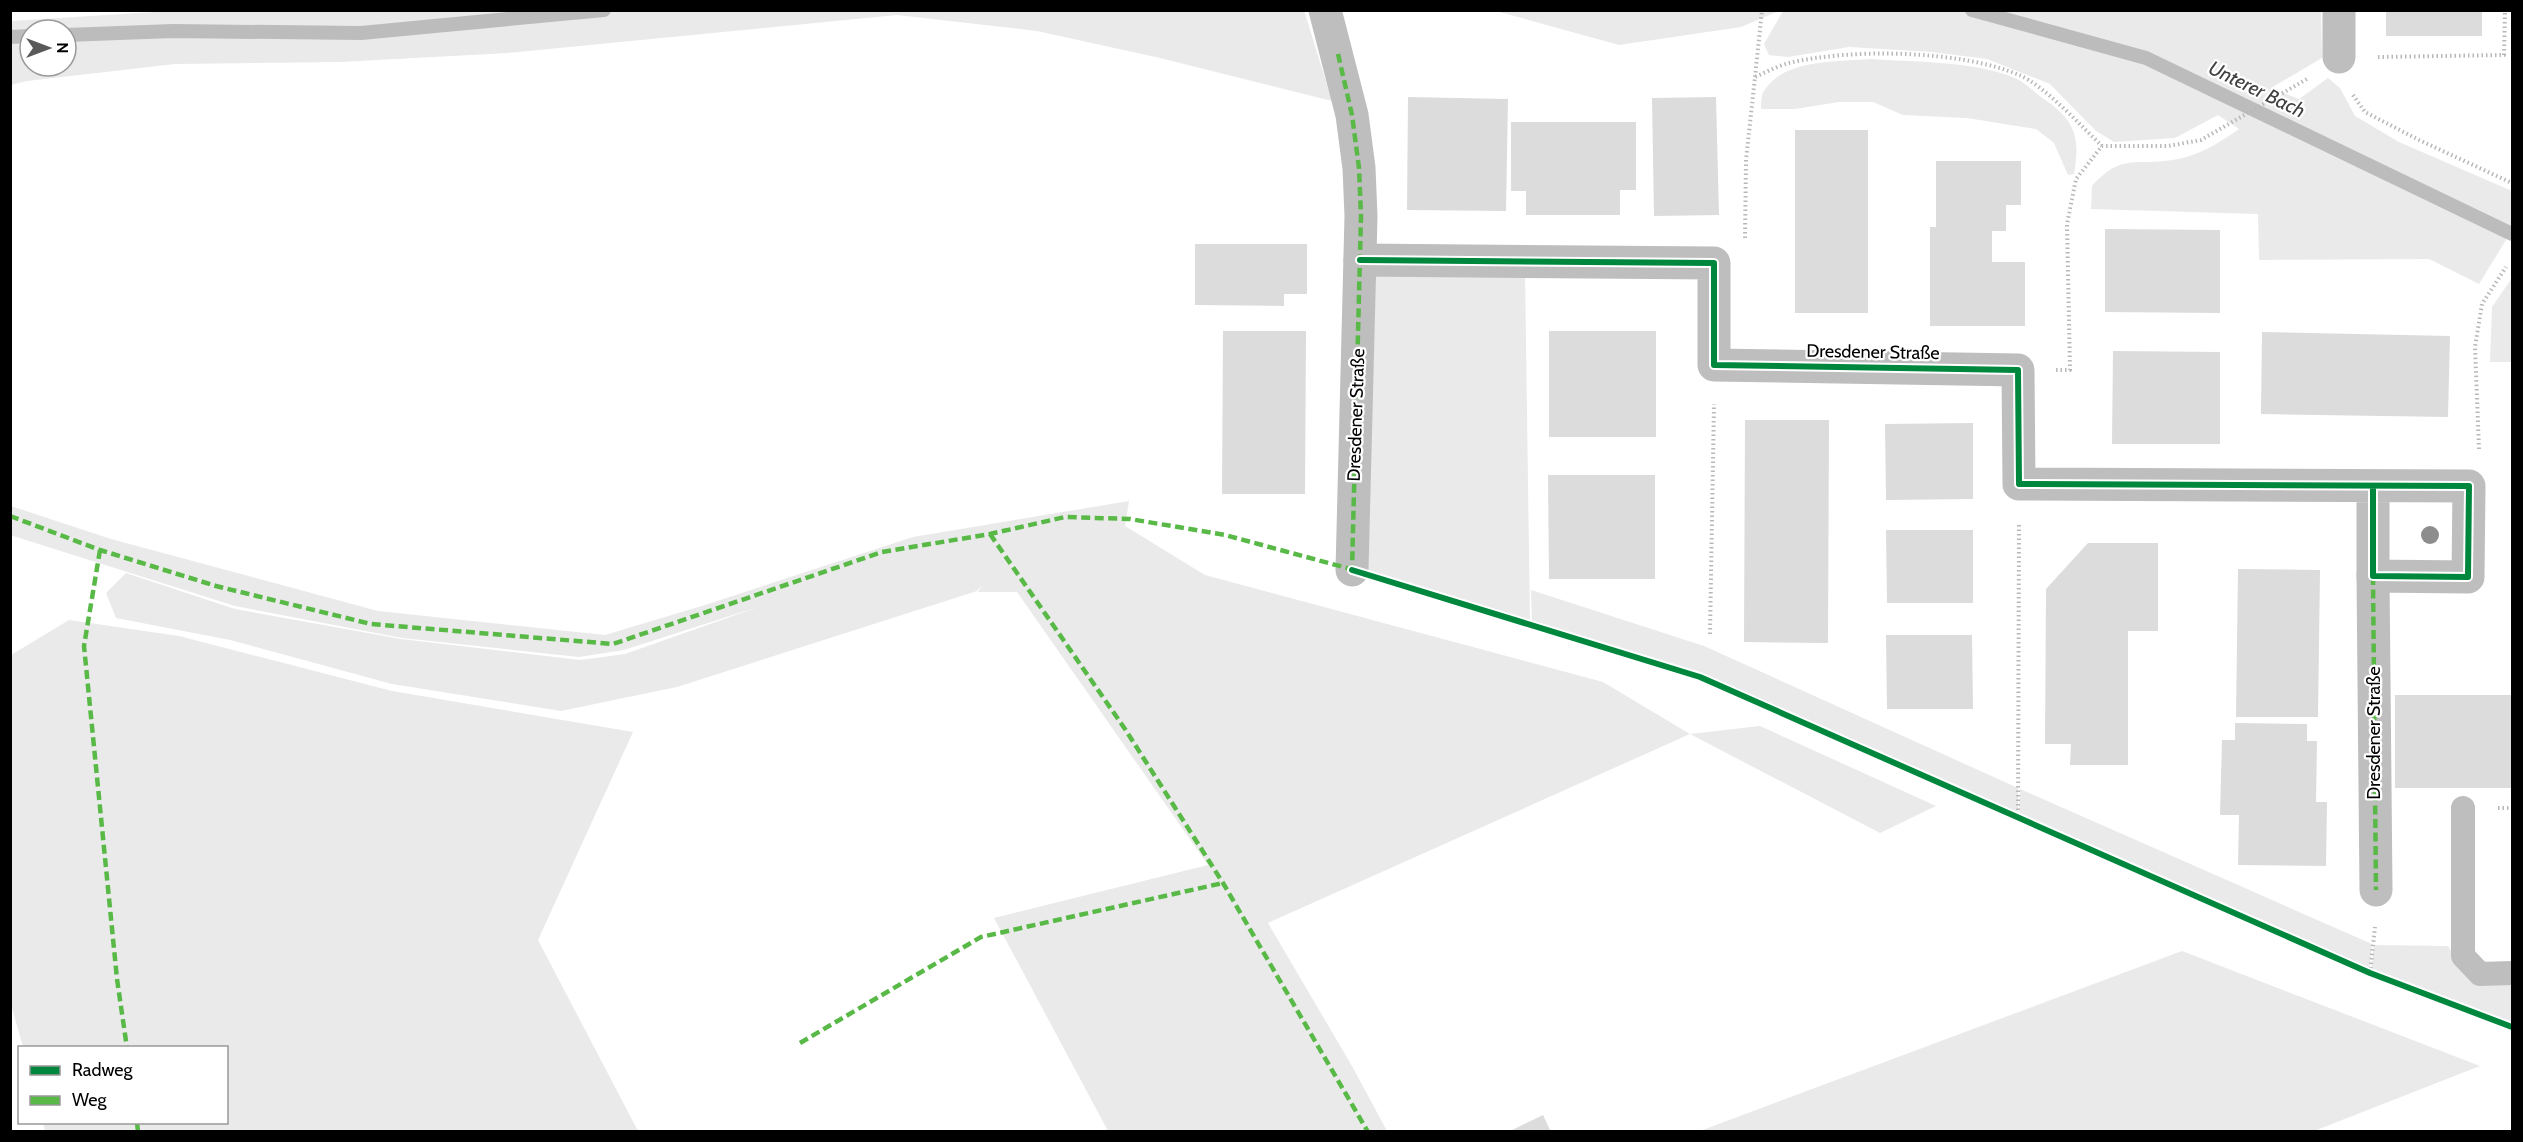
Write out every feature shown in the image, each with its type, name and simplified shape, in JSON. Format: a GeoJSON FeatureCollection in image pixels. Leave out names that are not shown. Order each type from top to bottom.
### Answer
{"type":"FeatureCollection","features":[{"type":"Feature","properties":{"kind":"street","name":"Dresdener Straße"},"geometry":{"type":"LineString","coordinates":[[1325,10],[1352,115],[1359,168],[1360,260],[1352,570]]}},
{"type":"Feature","properties":{"kind":"street"},"geometry":{"type":"LineString","coordinates":[[2339,10],[2339,57]]}},
{"type":"Feature","properties":{"kind":"street"},"geometry":{"type":"LineString","coordinates":[[1360,260],[1714,263],[1714,365]]}},
{"type":"Feature","properties":{"kind":"street","name":"Dresdener Straße"},"geometry":{"type":"LineString","coordinates":[[1714,365],[2018,369]]}},
{"type":"Feature","properties":{"kind":"street"},"geometry":{"type":"LineString","coordinates":[[2018,369],[2019,484],[2469,486],[2468,577],[2373,576]]}},
{"type":"Feature","properties":{"kind":"street","name":"Dresdener Straße"},"geometry":{"type":"LineString","coordinates":[[2373,486],[2376,890]]}},
{"type":"Feature","properties":{"kind":"lane"},"geometry":{"type":"LineString","coordinates":[[2463,808],[2463,956],[2480,974],[2512,973]]}},
{"type":"Feature","properties":{"kind":"path"},"geometry":{"type":"LineString","coordinates":[[1714,263],[1744,262],[1746,160],[1762,10]]}},
{"type":"Feature","properties":{"kind":"path"},"geometry":{"type":"LineString","coordinates":[[1755,76],[1787,64],[1822,56],[1875,53],[1949,58],[1990,66],[2021,76],[2060,106],[2102,146],[2168,146],[2201,140],[2293,89],[2339,57],[2504,55],[2505,10]]}},
{"type":"Feature","properties":{"kind":"path"},"geometry":{"type":"LineString","coordinates":[[2339,57],[2345,84],[2365,112],[2418,140],[2512,183]]}},
{"type":"Feature","properties":{"kind":"path"},"geometry":{"type":"LineString","coordinates":[[2018,369],[2070,370],[2067,224],[2076,180],[2102,146]]}},
{"type":"Feature","properties":{"kind":"path"},"geometry":{"type":"LineString","coordinates":[[2469,486],[2480,459],[2475,347],[2482,304],[2506,267]]}},
{"type":"Feature","properties":{"kind":"path"},"geometry":{"type":"LineString","coordinates":[[1710,634],[1714,365]]}},
{"type":"Feature","properties":{"kind":"path"},"geometry":{"type":"LineString","coordinates":[[2018,819],[2019,484]]}},
{"type":"Feature","properties":{"kind":"shaded area"},"geometry":{"type":"Polygon","coordinates":[[[1304,10],[1332,101],[1160,58],[1037,31],[897,15],[508,53],[340,62],[175,64],[78,75],[78,18],[59,18],[170,11],[1304,10]]]}},
{"type":"Feature","properties":{"kind":"shaded area"},"geometry":{"type":"Polygon","coordinates":[[[1496,11],[1779,11],[1741,27],[1619,45],[1496,11]]]}},
{"type":"Feature","properties":{"kind":"shaded area"},"geometry":{"type":"Polygon","coordinates":[[[1783,11],[2321,11],[2322,58],[2271,88],[2299,99],[2328,78],[2340,88],[2355,116],[2399,142],[2512,191],[2512,230],[2479,284],[2429,259],[2259,260],[2258,214],[2091,209],[2092,186],[2112,169],[2129,163],[2172,160],[2190,156],[2216,144],[2239,129],[2218,115],[2175,138],[2114,142],[2096,131],[2050,84],[1987,59],[1932,52],[1849,47],[1788,57],[1769,55],[1764,44],[1783,11]]]}},
{"type":"Feature","properties":{"kind":"shaded area"},"geometry":{"type":"Polygon","coordinates":[[[11,21],[18,21],[18,78],[53,78],[11,85],[11,21]]]}},
{"type":"Feature","properties":{"kind":"shaded area"},"geometry":{"type":"Polygon","coordinates":[[[1869,59],[1963,65],[1999,72],[2018,80],[2052,105],[2068,121],[2075,138],[2074,174],[2068,175],[2054,143],[2036,129],[1967,118],[1903,115],[1873,102],[1839,102],[1795,109],[1761,109],[1764,91],[1784,73],[1812,64],[1869,59]]]}},
{"type":"Feature","properties":{"kind":"shaded area"},"geometry":{"type":"Polygon","coordinates":[[[1371,271],[1525,272],[1530,623],[1363,572],[1371,271]]]}},
{"type":"Feature","properties":{"kind":"shaded area"},"geometry":{"type":"Polygon","coordinates":[[[2512,278],[2512,362],[2490,362],[2492,307],[2512,278]]]}},
{"type":"Feature","properties":{"kind":"shaded area"},"geometry":{"type":"Polygon","coordinates":[[[1129,501],[1125,526],[1205,575],[1603,682],[1690,734],[1268,923],[1352,1066],[1387,1131],[1108,1131],[994,918],[1208,865],[1017,592],[978,592],[982,585],[977,591],[677,687],[561,711],[392,684],[230,640],[116,618],[106,593],[126,573],[235,609],[401,639],[580,660],[625,654],[761,606],[624,650],[579,657],[402,638],[235,606],[10,535],[11,506],[111,539],[378,611],[605,635],[913,537],[1129,501]]]}},
{"type":"Feature","properties":{"kind":"shaded area"},"geometry":{"type":"Polygon","coordinates":[[[1531,590],[1704,646],[2018,788],[2018,817],[1700,676],[1532,624],[1531,590]]]}},
{"type":"Feature","properties":{"kind":"shaded area"},"geometry":{"type":"Polygon","coordinates":[[[69,620],[179,636],[392,691],[633,732],[538,940],[638,1131],[45,1131],[43,1124],[228,1124],[228,1046],[23,1046],[10,1001],[11,655],[69,620]]]}},
{"type":"Feature","properties":{"kind":"shaded area"},"geometry":{"type":"Polygon","coordinates":[[[1760,726],[1936,806],[1880,833],[1690,734],[1760,726]]]}},
{"type":"Feature","properties":{"kind":"shaded area"},"geometry":{"type":"Polygon","coordinates":[[[2020,789],[2372,944],[2369,971],[2019,818],[2020,789]]]}},
{"type":"Feature","properties":{"kind":"shaded area"},"geometry":{"type":"Polygon","coordinates":[[[2374,945],[2448,946],[2456,959],[2512,980],[2512,1025],[2371,972],[2374,945]]]}},
{"type":"Feature","properties":{"kind":"shaded area"},"geometry":{"type":"Polygon","coordinates":[[[2182,951],[2480,1066],[2314,1131],[1700,1131],[2182,951]]]}},
{"type":"Feature","properties":{"kind":"building"},"geometry":{"type":"Polygon","coordinates":[[[2386,10],[2482,10],[2482,36],[2386,36],[2386,10]]]}},
{"type":"Feature","properties":{"kind":"building"},"geometry":{"type":"Polygon","coordinates":[[[1408,97],[1508,99],[1506,211],[1407,210],[1408,97]]]}},
{"type":"Feature","properties":{"kind":"building"},"geometry":{"type":"Polygon","coordinates":[[[1716,97],[1719,215],[1654,216],[1652,98],[1716,97]]]}},
{"type":"Feature","properties":{"kind":"building"},"geometry":{"type":"Polygon","coordinates":[[[1511,122],[1636,122],[1636,190],[1620,190],[1620,215],[1526,215],[1526,191],[1511,191],[1511,122]]]}},
{"type":"Feature","properties":{"kind":"building"},"geometry":{"type":"Polygon","coordinates":[[[1795,130],[1868,130],[1868,313],[1795,313],[1795,130]]]}},
{"type":"Feature","properties":{"kind":"building"},"geometry":{"type":"Polygon","coordinates":[[[1936,161],[2021,161],[2021,205],[2006,205],[2006,231],[1992,231],[1992,262],[2025,262],[2025,326],[1930,326],[1930,227],[1936,227],[1936,161]]]}},
{"type":"Feature","properties":{"kind":"building"},"geometry":{"type":"Polygon","coordinates":[[[2105,229],[2220,230],[2220,313],[2105,312],[2105,229]]]}},
{"type":"Feature","properties":{"kind":"building"},"geometry":{"type":"Polygon","coordinates":[[[1195,244],[1307,244],[1307,294],[1284,294],[1284,306],[1195,305],[1195,244]]]}},
{"type":"Feature","properties":{"kind":"building"},"geometry":{"type":"Polygon","coordinates":[[[1223,331],[1306,331],[1305,494],[1222,494],[1223,331]]]}},
{"type":"Feature","properties":{"kind":"building"},"geometry":{"type":"Polygon","coordinates":[[[1549,331],[1656,331],[1656,437],[1549,437],[1549,331]]]}},
{"type":"Feature","properties":{"kind":"building"},"geometry":{"type":"Polygon","coordinates":[[[2262,332],[2450,336],[2448,417],[2261,414],[2262,332]]]}},
{"type":"Feature","properties":{"kind":"building"},"geometry":{"type":"Polygon","coordinates":[[[2113,351],[2220,352],[2220,444],[2112,444],[2113,351]]]}},
{"type":"Feature","properties":{"kind":"building"},"geometry":{"type":"Polygon","coordinates":[[[1745,420],[1829,420],[1828,643],[1744,642],[1745,420]]]}},
{"type":"Feature","properties":{"kind":"building"},"geometry":{"type":"Polygon","coordinates":[[[1973,423],[1973,499],[1886,500],[1885,424],[1973,423]]]}},
{"type":"Feature","properties":{"kind":"building"},"geometry":{"type":"Polygon","coordinates":[[[1548,475],[1655,475],[1655,579],[1549,579],[1548,475]]]}},
{"type":"Feature","properties":{"kind":"building"},"geometry":{"type":"Polygon","coordinates":[[[1886,530],[1973,530],[1973,603],[1887,603],[1886,530]]]}},
{"type":"Feature","properties":{"kind":"building"},"geometry":{"type":"Polygon","coordinates":[[[2088,543],[2158,543],[2158,631],[2128,631],[2128,765],[2070,765],[2071,744],[2045,744],[2046,589],[2088,543]]]}},
{"type":"Feature","properties":{"kind":"building"},"geometry":{"type":"Polygon","coordinates":[[[2238,569],[2320,570],[2318,717],[2236,717],[2238,569]]]}},
{"type":"Feature","properties":{"kind":"building"},"geometry":{"type":"Polygon","coordinates":[[[1886,635],[1972,635],[1973,709],[1887,709],[1886,635]]]}},
{"type":"Feature","properties":{"kind":"building"},"geometry":{"type":"Polygon","coordinates":[[[2395,695],[2512,695],[2512,788],[2395,788],[2395,695]]]}},
{"type":"Feature","properties":{"kind":"building"},"geometry":{"type":"Polygon","coordinates":[[[2235,723],[2307,724],[2307,741],[2317,741],[2316,802],[2327,802],[2326,866],[2238,865],[2239,815],[2220,815],[2222,740],[2235,740],[2235,723]]]}},
{"type":"Feature","properties":{"kind":"building"},"geometry":{"type":"Polygon","coordinates":[[[1543,1115],[1551,1132],[1508,1132],[1543,1115]]]}},
{"type":"Feature","properties":{"kind":"waterway"},"geometry":{"type":"LineString","coordinates":[[78,35],[173,31],[361,33],[604,10]]}},
{"type":"Feature","properties":{"kind":"waterway","name":"Unterer Bach"},"geometry":{"type":"LineString","coordinates":[[1972,10],[2146,58],[2512,234]]}},
{"type":"Feature","properties":{"kind":"waterway"},"geometry":{"type":"LineString","coordinates":[[10,37],[18,37]]}},
{"type":"Feature","properties":{"kind":"marked path"},"geometry":{"type":"LineString","coordinates":[[1338,54],[1352,115],[1359,168],[1361,216],[1352,570]]}},
{"type":"Feature","properties":{"kind":"marked path"},"geometry":{"type":"LineString","coordinates":[[10,516],[100,550],[216,586],[371,624],[613,644],[882,552],[990,534],[1065,517],[1130,519],[1225,535],[1358,571]]}},
{"type":"Feature","properties":{"kind":"marked path"},"geometry":{"type":"LineString","coordinates":[[990,534],[1125,729],[1223,883],[1368,1132]]}},
{"type":"Feature","properties":{"kind":"marked path"},"geometry":{"type":"LineString","coordinates":[[100,550],[84,646],[117,979],[127,1046]]}},
{"type":"Feature","properties":{"kind":"marked path"},"geometry":{"type":"LineString","coordinates":[[2373,576],[2376,890]]}},
{"type":"Feature","properties":{"kind":"marked path"},"geometry":{"type":"LineString","coordinates":[[800,1043],[981,937],[1223,883]]}},
{"type":"Feature","properties":{"kind":"marked path"},"geometry":{"type":"LineString","coordinates":[[137,1124],[138,1132]]}},
{"type":"Feature","properties":{"kind":"cycle path"},"geometry":{"type":"LineString","coordinates":[[1360,260],[1714,263],[1714,365],[2018,370],[2019,484],[2469,486],[2468,577],[2373,576],[2373,486]]}},
{"type":"Feature","properties":{"kind":"cycle path"},"geometry":{"type":"LineString","coordinates":[[1352,570],[1700,677],[2370,973],[2512,1027]]}}]}
